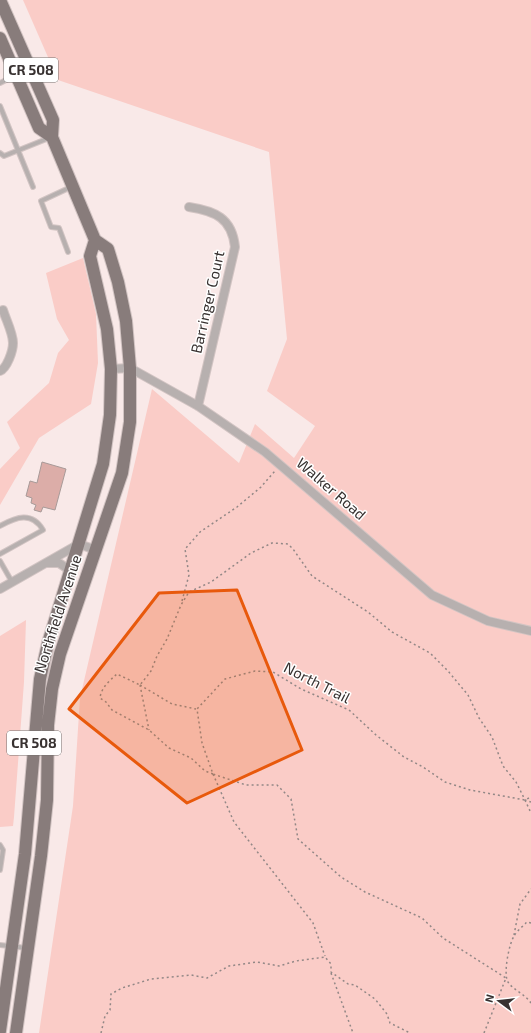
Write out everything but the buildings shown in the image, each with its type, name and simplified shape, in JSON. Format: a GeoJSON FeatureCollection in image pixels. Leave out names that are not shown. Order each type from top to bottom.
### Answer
{"type":"FeatureCollection","features":[{"type":"Feature","properties":{"kind":"main road","name":"Northfield Avenue"},"geometry":{"type":"LineString","coordinates":[[1,4],[53,120],[52,137],[95,240],[108,249],[118,282],[126,321],[130,368],[130,422],[122,473],[60,654],[52,690],[48,725],[46,800],[29,949],[16,1030]]}},
{"type":"Feature","properties":{"kind":"main road","name":"Northfield Avenue"},"geometry":{"type":"LineString","coordinates":[[1,45],[16,74],[39,128],[52,137]]}},
{"type":"Feature","properties":{"kind":"main road","name":"Northfield Avenue"},"geometry":{"type":"LineString","coordinates":[[0,1028],[13,947],[28,825],[35,721],[40,679],[48,643],[103,464],[110,415],[111,369],[107,329],[90,256],[95,240]]}},
{"type":"Feature","properties":{"kind":"street","name":"Barringer Court"},"geometry":{"type":"LineString","coordinates":[[189,208],[207,210],[223,219],[231,233],[235,247],[198,406]]}},
{"type":"Feature","properties":{"kind":"street"},"geometry":{"type":"LineString","coordinates":[[0,371],[3,370],[8,361],[13,343],[3,310]]}},
{"type":"Feature","properties":{"kind":"street","name":"Walker Road"},"geometry":{"type":"LineString","coordinates":[[130,368],[198,406],[266,452],[432,595],[488,622],[531,631]]}},
{"type":"Feature","properties":{"kind":"street"},"geometry":{"type":"LineString","coordinates":[[111,369],[130,368]]}},
{"type":"Feature","properties":{"kind":"street"},"geometry":{"type":"LineString","coordinates":[[0,589],[79,544],[96,550]]}},
{"type":"Feature","properties":{"kind":"street"},"geometry":{"type":"LineString","coordinates":[[45,563],[59,563],[71,571]]}},
{"type":"Feature","properties":{"kind":"street"},"geometry":{"type":"LineString","coordinates":[[0,1028],[16,1030]]}},
{"type":"Feature","properties":{"kind":"lane"},"geometry":{"type":"LineString","coordinates":[[0,83],[16,74]]}},
{"type":"Feature","properties":{"kind":"lane"},"geometry":{"type":"LineString","coordinates":[[0,106],[33,187]]}},
{"type":"Feature","properties":{"kind":"lane"},"geometry":{"type":"LineString","coordinates":[[0,153],[4,156],[52,137]]}},
{"type":"Feature","properties":{"kind":"lane"},"geometry":{"type":"LineString","coordinates":[[68,252],[59,228],[50,228],[40,201],[73,186]]}},
{"type":"Feature","properties":{"kind":"lane"},"geometry":{"type":"LineString","coordinates":[[0,526],[15,517],[28,518],[40,524],[44,530],[0,554]]}},
{"type":"Feature","properties":{"kind":"lane"},"geometry":{"type":"LineString","coordinates":[[0,561],[12,582]]}},
{"type":"Feature","properties":{"kind":"lane"},"geometry":{"type":"LineString","coordinates":[[0,845],[3,850],[0,870]]}},
{"type":"Feature","properties":{"kind":"lane"},"geometry":{"type":"LineString","coordinates":[[0,945],[29,949]]}},
{"type":"Feature","properties":{"kind":"path"},"geometry":{"type":"LineString","coordinates":[[149,730],[140,686],[151,671],[157,656],[167,639],[181,605],[189,575],[186,549],[200,532],[237,508],[261,487],[278,468]]}},
{"type":"Feature","properties":{"kind":"path"},"geometry":{"type":"LineString","coordinates":[[181,605],[189,592],[211,582],[251,553],[272,543],[288,544],[294,549],[312,576],[373,616],[392,632],[430,653],[448,671],[468,695],[479,718],[492,738],[503,766],[516,782],[531,813]]}},
{"type":"Feature","properties":{"kind":"path","name":"North Trail"},"geometry":{"type":"LineString","coordinates":[[197,709],[225,679],[255,671],[273,672],[301,689],[349,710],[376,735],[404,757],[423,767],[445,782],[470,790],[531,802]]}},
{"type":"Feature","properties":{"kind":"path"},"geometry":{"type":"LineString","coordinates":[[353,1033],[331,972],[331,964],[325,957],[313,922],[234,822],[213,774],[202,743],[197,709],[172,704],[117,674],[110,680],[100,694],[100,698],[106,702],[112,710],[149,730],[168,748],[191,758],[205,771],[213,774],[246,785],[277,785],[291,800],[298,839],[341,877],[365,892],[422,918],[443,938],[506,978],[509,984],[526,995],[531,1003]]}},
{"type":"Feature","properties":{"kind":"path"},"geometry":{"type":"LineString","coordinates":[[525,800],[531,797]]}},
{"type":"Feature","properties":{"kind":"path"},"geometry":{"type":"LineString","coordinates":[[484,1033],[506,978],[507,956],[514,936],[520,904],[531,889]]}},
{"type":"Feature","properties":{"kind":"path"},"geometry":{"type":"LineString","coordinates":[[514,936],[527,922],[531,923]]}},
{"type":"Feature","properties":{"kind":"path"},"geometry":{"type":"LineString","coordinates":[[101,1033],[105,1016],[110,1010],[111,994],[122,988],[151,979],[191,975],[207,978],[229,966],[257,962],[279,966],[296,961],[325,957]]}},
{"type":"Feature","properties":{"kind":"path"},"geometry":{"type":"LineString","coordinates":[[331,972],[348,984],[355,985],[375,999],[387,1014],[390,1023],[410,1033]]}},
{"type":"Feature","properties":{"kind":"highlighted area"},"geometry":{"type":"Polygon","coordinates":[[[237,590],[302,750],[187,803],[69,709],[159,593],[237,590]]]}},
{"type":"Feature","properties":{"kind":"shaded area"},"geometry":{"type":"Polygon","coordinates":[[[23,0],[531,0],[531,1033],[39,1033],[73,806],[80,698],[152,389],[239,463],[255,424],[294,458],[315,426],[267,391],[287,339],[269,152],[58,80],[23,0]]]}},
{"type":"Feature","properties":{"kind":"shaded area"},"geometry":{"type":"Polygon","coordinates":[[[83,258],[96,314],[98,363],[91,404],[39,438],[0,505],[0,469],[20,448],[7,422],[49,383],[58,353],[69,340],[57,319],[46,273],[83,258]]]}},
{"type":"Feature","properties":{"kind":"shaded area"},"geometry":{"type":"Polygon","coordinates":[[[26,620],[24,682],[13,826],[0,827],[0,636],[26,620]]]}}]}
